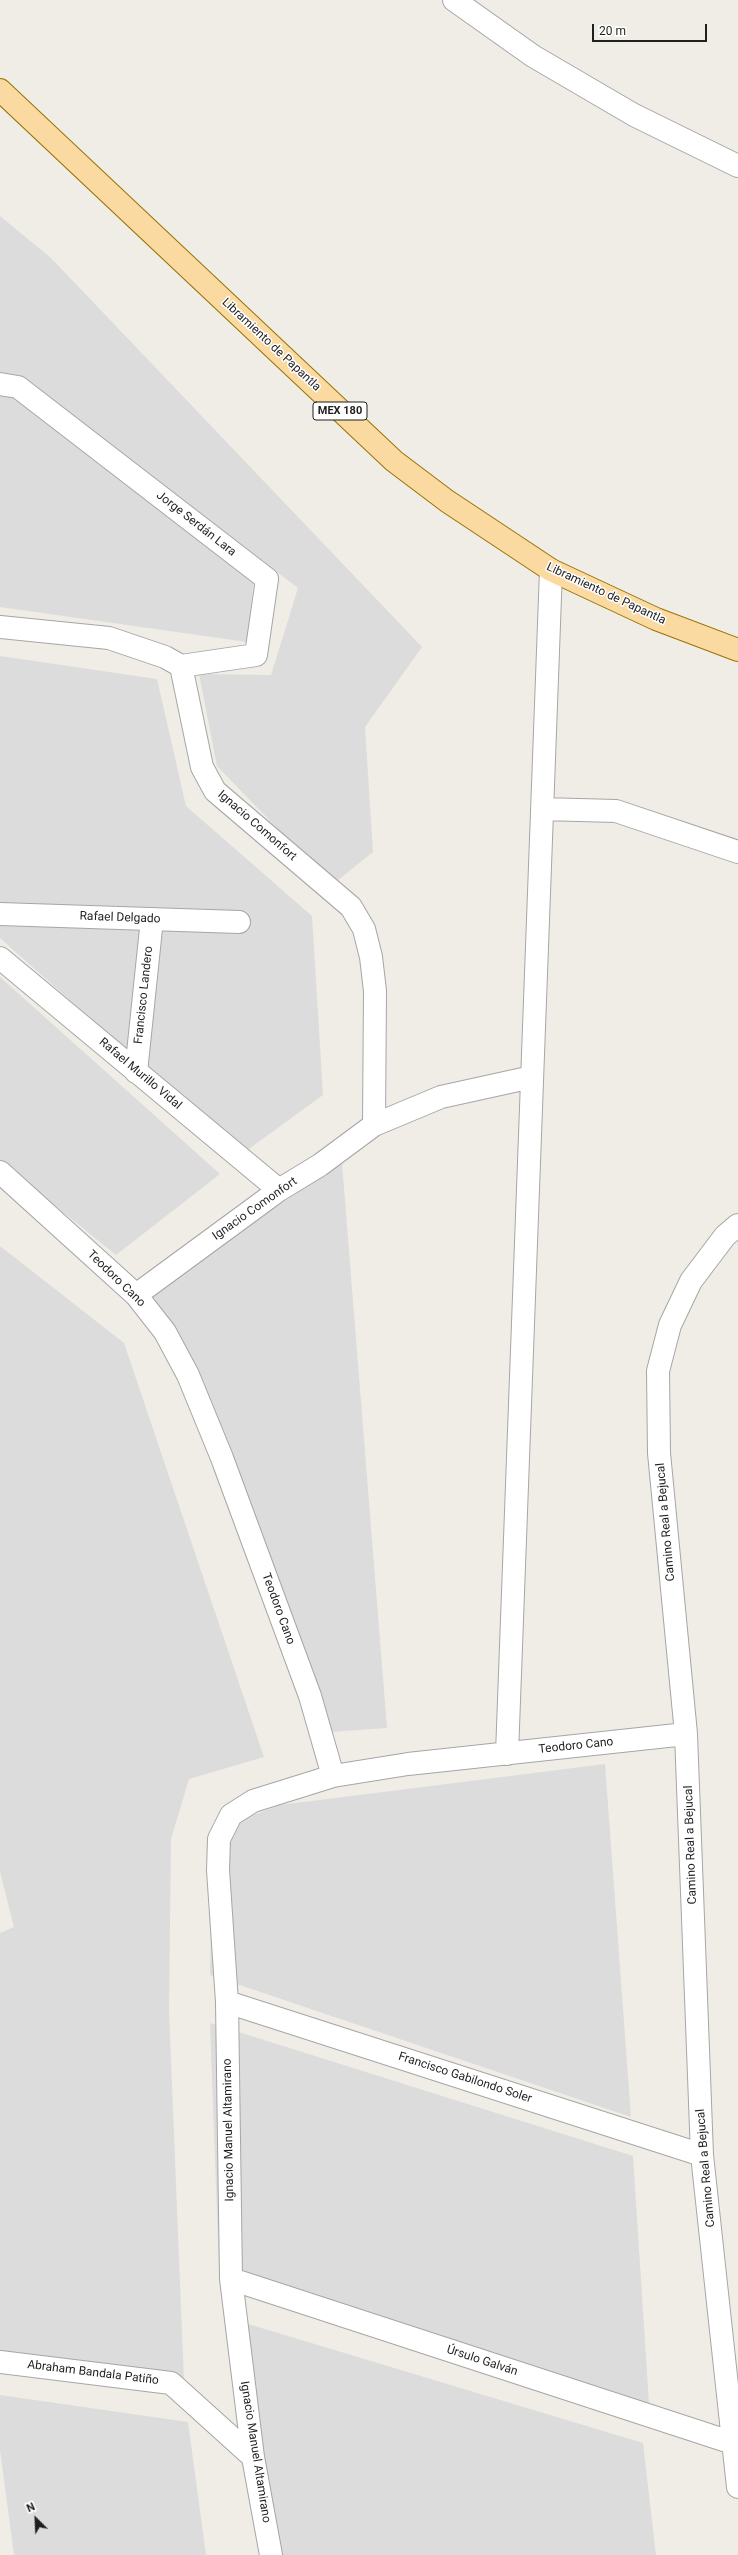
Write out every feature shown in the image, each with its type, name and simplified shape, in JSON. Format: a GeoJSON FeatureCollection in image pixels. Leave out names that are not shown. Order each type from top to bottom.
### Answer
{"type":"FeatureCollection","features":[{"type":"Feature","properties":{"kind":"main road","name":"Libramiento de Papantla"},"geometry":{"type":"LineString","coordinates":[[0,90],[394,461],[447,501],[551,570],[656,619],[738,650]]}},
{"type":"Feature","properties":{"kind":"street"},"geometry":{"type":"LineString","coordinates":[[454,0],[533,56],[627,111],[738,166]]}},
{"type":"Feature","properties":{"kind":"street","name":"Jorge Serdán Lara"},"geometry":{"type":"LineString","coordinates":[[0,384],[18,387],[267,579],[256,655],[180,666]]}},
{"type":"Feature","properties":{"kind":"street"},"geometry":{"type":"LineString","coordinates":[[507,1754],[551,570]]}},
{"type":"Feature","properties":{"kind":"street"},"geometry":{"type":"LineString","coordinates":[[0,627],[109,638],[165,657],[180,666]]}},
{"type":"Feature","properties":{"kind":"street","name":"Ignacio Comonfort"},"geometry":{"type":"LineString","coordinates":[[180,666],[202,767],[215,791],[351,907],[364,929],[371,957],[375,991],[374,1125]]}},
{"type":"Feature","properties":{"kind":"street"},"geometry":{"type":"LineString","coordinates":[[542,809],[616,811],[738,852]]}},
{"type":"Feature","properties":{"kind":"street","name":"Rafael Delgado"},"geometry":{"type":"LineString","coordinates":[[0,914],[239,922]]}},
{"type":"Feature","properties":{"kind":"street","name":"Francisco Landero"},"geometry":{"type":"LineString","coordinates":[[136,1072],[152,919]]}},
{"type":"Feature","properties":{"kind":"street","name":"Rafael Murillo Vidal"},"geometry":{"type":"LineString","coordinates":[[0,958],[279,1190]]}},
{"type":"Feature","properties":{"kind":"street","name":"Ignacio Comonfort"},"geometry":{"type":"LineString","coordinates":[[136,1295],[279,1190],[320,1165],[374,1125],[441,1097],[532,1077]]}},
{"type":"Feature","properties":{"kind":"street","name":"Teodoro Cano"},"geometry":{"type":"LineString","coordinates":[[3,1181],[136,1295],[165,1332],[188,1375],[222,1458],[310,1696],[333,1776],[507,1754],[686,1734]]}},
{"type":"Feature","properties":{"kind":"street","name":"Camino Real a Bejucal"},"geometry":{"type":"LineString","coordinates":[[738,1225],[725,1236],[691,1281],[670,1325],[658,1371],[660,1453],[686,1734],[702,2155],[738,2488]]}},
{"type":"Feature","properties":{"kind":"street","name":"Ignacio Manuel Altamirano"},"geometry":{"type":"LineString","coordinates":[[271,2555],[253,2457],[231,2279],[227,2002],[218,1870],[219,1839],[231,1815],[253,1801],[333,1776]]}},
{"type":"Feature","properties":{"kind":"street","name":"Francisco Gabilondo Soler"},"geometry":{"type":"LineString","coordinates":[[227,2002],[702,2155]]}},
{"type":"Feature","properties":{"kind":"street","name":"Úrsulo Galván"},"geometry":{"type":"LineString","coordinates":[[231,2279],[733,2443]]}},
{"type":"Feature","properties":{"kind":"street","name":"Abraham Bandala Patiño"},"geometry":{"type":"LineString","coordinates":[[0,2362],[171,2383],[253,2457]]}},
{"type":"Feature","properties":{"kind":"shaded area"},"geometry":{"type":"Polygon","coordinates":[[[0,216],[51,258],[422,647],[365,727],[373,852],[332,885],[217,766],[199,674],[271,675],[298,588],[24,378],[0,372],[0,216]]]}},
{"type":"Feature","properties":{"kind":"shaded area"},"geometry":{"type":"Polygon","coordinates":[[[0,393],[15,397],[254,576],[247,642],[0,607],[0,393]]]}},
{"type":"Feature","properties":{"kind":"shaded area"},"geometry":{"type":"Polygon","coordinates":[[[0,656],[157,679],[186,806],[312,916],[323,1095],[242,1154],[0,938],[0,656]]]}},
{"type":"Feature","properties":{"kind":"shaded area"},"geometry":{"type":"Polygon","coordinates":[[[0,977],[220,1174],[116,1255],[0,1161],[0,977]]]}},
{"type":"Feature","properties":{"kind":"shaded area"},"geometry":{"type":"Polygon","coordinates":[[[342,1163],[387,1728],[331,1732],[303,1711],[150,1291],[342,1163]]]}},
{"type":"Feature","properties":{"kind":"shaded area"},"geometry":{"type":"Polygon","coordinates":[[[0,1246],[124,1343],[264,1757],[189,1779],[171,1839],[169,2011],[184,2381],[0,2354],[0,1933],[14,1927],[0,1872],[0,1246]]]}},
{"type":"Feature","properties":{"kind":"shaded area"},"geometry":{"type":"Polygon","coordinates":[[[605,1764],[631,2117],[210,1975],[212,1860],[227,1825],[280,1805],[605,1764]]]}},
{"type":"Feature","properties":{"kind":"shaded area"},"geometry":{"type":"Polygon","coordinates":[[[210,2023],[633,2156],[649,2404],[219,2269],[210,2023]]]}},
{"type":"Feature","properties":{"kind":"shaded area"},"geometry":{"type":"Polygon","coordinates":[[[225,2317],[643,2443],[656,2555],[272,2555],[225,2317]]]}},
{"type":"Feature","properties":{"kind":"shaded area"},"geometry":{"type":"Polygon","coordinates":[[[0,2395],[188,2422],[206,2555],[14,2555],[0,2450],[0,2395]]]}}]}
